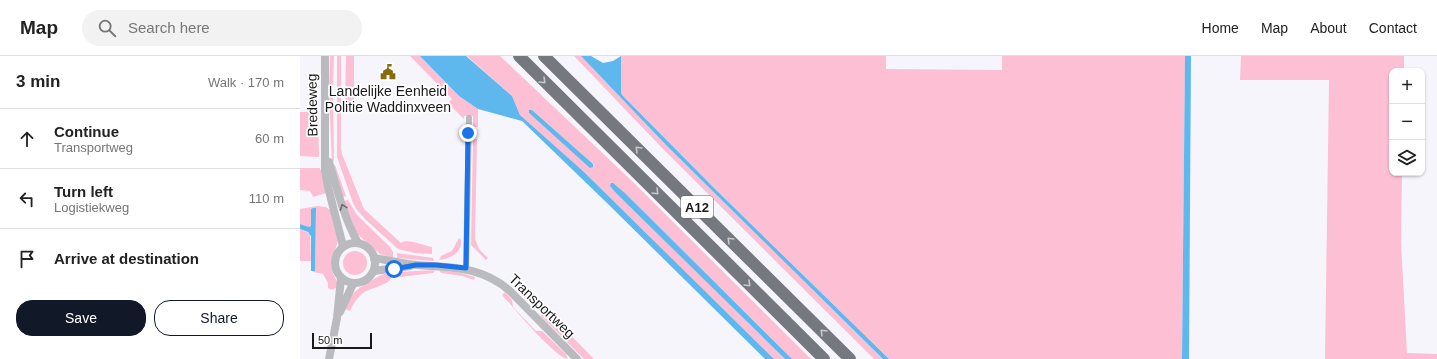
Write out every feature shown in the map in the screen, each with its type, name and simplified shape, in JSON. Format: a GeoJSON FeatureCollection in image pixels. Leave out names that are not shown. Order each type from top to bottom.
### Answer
{"type":"FeatureCollection","features":[{"type":"Feature","properties":{"kind":"highway","name":"A12"},"geometry":{"type":"LineString","coordinates":[[518,56],[824,359]]}},
{"type":"Feature","properties":{"kind":"highway","name":"A12"},"geometry":{"type":"LineString","coordinates":[[544,56],[850,359]]}},
{"type":"Feature","properties":{"kind":"street","name":"Bredeweg"},"geometry":{"type":"LineString","coordinates":[[325,56],[325,164],[328,187],[343,246]]}},
{"type":"Feature","properties":{"kind":"street"},"geometry":{"type":"LineString","coordinates":[[466,268],[469,118]]}},
{"type":"Feature","properties":{"kind":"street","name":"Bredeweg"},"geometry":{"type":"LineString","coordinates":[[326,153],[334,182],[353,234],[358,243]]}},
{"type":"Feature","properties":{"kind":"street"},"geometry":{"type":"LineString","coordinates":[[351,243],[358,243],[368,248],[374,258],[374,271],[365,281],[352,284],[341,278],[336,271],[334,262],[337,253],[343,246],[351,243]]}},
{"type":"Feature","properties":{"kind":"street","name":"Transportweg"},"geometry":{"type":"LineString","coordinates":[[374,258],[416,265]]}},
{"type":"Feature","properties":{"kind":"street","name":"Transportweg"},"geometry":{"type":"LineString","coordinates":[[374,271],[416,265],[436,265],[466,268],[485,275],[502,284],[577,359]]}},
{"type":"Feature","properties":{"kind":"street"},"geometry":{"type":"LineString","coordinates":[[329,359],[337,318],[341,278]]}},
{"type":"Feature","properties":{"kind":"street"},"geometry":{"type":"LineString","coordinates":[[337,318],[352,284]]}},
{"type":"Feature","properties":{"kind":"shaded area"},"geometry":{"type":"Polygon","coordinates":[[[330,56],[334,56],[333,90],[329,88],[330,56]]]}},
{"type":"Feature","properties":{"kind":"shaded area"},"geometry":{"type":"Polygon","coordinates":[[[337,56],[341,56],[341,149],[364,209],[401,243],[407,241],[432,247],[432,254],[415,253],[398,249],[366,220],[353,203],[337,157],[337,56]]]}},
{"type":"Feature","properties":{"kind":"shaded area"},"geometry":{"type":"Polygon","coordinates":[[[346,56],[354,56],[354,105],[345,105],[346,56]]]}},
{"type":"Feature","properties":{"kind":"shaded area"},"geometry":{"type":"Polygon","coordinates":[[[410,56],[420,56],[459,96],[478,109],[478,127],[473,127],[473,116],[464,116],[464,119],[450,105],[449,102],[452,99],[410,56]]]}},
{"type":"Feature","properties":{"kind":"shaded area"},"geometry":{"type":"Polygon","coordinates":[[[467,56],[500,56],[634,183],[811,359],[792,359],[627,195],[610,186],[785,359],[774,359],[583,171],[520,115],[512,96],[467,56]],[[532,110],[529,113],[590,167],[594,165],[532,110]]]}},
{"type":"Feature","properties":{"kind":"shaded area"},"geometry":{"type":"Polygon","coordinates":[[[574,56],[581,56],[667,146],[883,359],[874,359],[663,149],[574,56]]]}},
{"type":"Feature","properties":{"kind":"shaded area"},"geometry":{"type":"Polygon","coordinates":[[[621,56],[886,56],[886,69],[1002,70],[1002,56],[1185,56],[1182,359],[889,359],[715,189],[623,96],[621,93],[621,56]]]}},
{"type":"Feature","properties":{"kind":"shaded area"},"geometry":{"type":"Polygon","coordinates":[[[1241,56],[1404,56],[1404,68],[1389,68],[1389,176],[1402,176],[1401,242],[1407,353],[1437,354],[1437,359],[1325,359],[1329,80],[1240,80],[1241,56]]]}},
{"type":"Feature","properties":{"kind":"shaded area"},"geometry":{"type":"Polygon","coordinates":[[[329,92],[333,93],[334,161],[332,163],[329,92]]]}},
{"type":"Feature","properties":{"kind":"shaded area"},"geometry":{"type":"Polygon","coordinates":[[[300,112],[318,112],[319,157],[300,156],[300,112]]]}},
{"type":"Feature","properties":{"kind":"shaded area"},"geometry":{"type":"Polygon","coordinates":[[[473,139],[477,139],[475,239],[479,249],[488,258],[486,260],[471,245],[473,139]]]}},
{"type":"Feature","properties":{"kind":"shaded area"},"geometry":{"type":"Polygon","coordinates":[[[335,165],[346,196],[343,197],[333,166],[335,165]]]}},
{"type":"Feature","properties":{"kind":"shaded area"},"geometry":{"type":"Polygon","coordinates":[[[300,168],[320,168],[326,193],[313,197],[310,191],[300,190],[300,168]]]}},
{"type":"Feature","properties":{"kind":"shaded area"},"geometry":{"type":"Polygon","coordinates":[[[348,200],[357,215],[390,247],[393,252],[393,258],[380,254],[357,234],[344,201],[348,200]]]}},
{"type":"Feature","properties":{"kind":"shaded area"},"geometry":{"type":"Polygon","coordinates":[[[317,206],[326,207],[330,210],[338,241],[331,262],[337,287],[332,290],[328,288],[328,283],[323,274],[313,272],[315,271],[316,208],[311,209],[311,226],[309,227],[300,224],[300,209],[317,206]]]}},
{"type":"Feature","properties":{"kind":"shaded area"},"geometry":{"type":"Polygon","coordinates":[[[300,229],[310,234],[311,261],[300,261],[300,229]]]}},
{"type":"Feature","properties":{"kind":"shaded area"},"geometry":{"type":"Polygon","coordinates":[[[459,238],[461,240],[461,245],[458,252],[451,257],[439,260],[441,256],[452,251],[459,238]]]}},
{"type":"Feature","properties":{"kind":"shaded area"},"geometry":{"type":"Polygon","coordinates":[[[355,251],[363,255],[367,263],[363,271],[355,275],[347,271],[343,263],[347,255],[355,251]]]}},
{"type":"Feature","properties":{"kind":"shaded area"},"geometry":{"type":"Polygon","coordinates":[[[397,253],[433,258],[434,261],[397,258],[397,253]]]}},
{"type":"Feature","properties":{"kind":"shaded area"},"geometry":{"type":"Polygon","coordinates":[[[435,270],[433,273],[400,277],[398,277],[397,272],[435,270]]]}},
{"type":"Feature","properties":{"kind":"shaded area"},"geometry":{"type":"Polygon","coordinates":[[[439,270],[461,273],[475,277],[474,280],[462,276],[441,273],[439,270]]]}},
{"type":"Feature","properties":{"kind":"shaded area"},"geometry":{"type":"Polygon","coordinates":[[[393,272],[392,277],[386,283],[363,293],[355,301],[350,311],[345,309],[353,293],[379,276],[393,272]]]}},
{"type":"Feature","properties":{"kind":"shaded area"},"geometry":{"type":"Polygon","coordinates":[[[505,292],[512,300],[513,307],[536,331],[542,331],[566,354],[568,359],[562,357],[544,342],[502,295],[505,292]]]}},
{"type":"Feature","properties":{"kind":"shaded area"},"geometry":{"type":"Polygon","coordinates":[[[544,308],[594,359],[584,359],[541,316],[540,311],[544,308]]]}},
{"type":"Feature","properties":{"kind":"water"},"geometry":{"type":"Polygon","coordinates":[[[420,56],[466,56],[512,96],[520,115],[583,171],[774,359],[765,359],[522,121],[478,109],[459,96],[420,56]]]}},
{"type":"Feature","properties":{"kind":"water"},"geometry":{"type":"Polygon","coordinates":[[[581,56],[591,56],[603,63],[613,61],[621,56],[621,93],[623,96],[715,189],[889,359],[883,359],[667,146],[581,56]]]}},
{"type":"Feature","properties":{"kind":"water"},"geometry":{"type":"Polygon","coordinates":[[[1185,56],[1191,56],[1189,359],[1182,359],[1185,56]]]}},
{"type":"Feature","properties":{"kind":"water"},"geometry":{"type":"Polygon","coordinates":[[[529,110],[532,110],[593,164],[593,167],[590,168],[529,113],[529,110]]]}},
{"type":"Feature","properties":{"kind":"water"},"geometry":{"type":"Polygon","coordinates":[[[611,183],[627,195],[792,359],[785,359],[616,193],[610,186],[611,183]]]}},
{"type":"Feature","properties":{"kind":"water"},"geometry":{"type":"Polygon","coordinates":[[[316,208],[315,271],[311,271],[311,236],[308,232],[300,229],[300,224],[309,227],[311,226],[311,209],[316,208]]]}},
{"type":"Feature","properties":{"kind":"place","name":"Landelijke Eenheid Politie Waddinxveen"},"geometry":{"type":"Point","coordinates":[388,72]}},
{"type":"Feature","properties":{"kind":"route"},"geometry":{"type":"LineString","coordinates":[[394,269],[416,265],[466,268],[468,133]]}}]}
